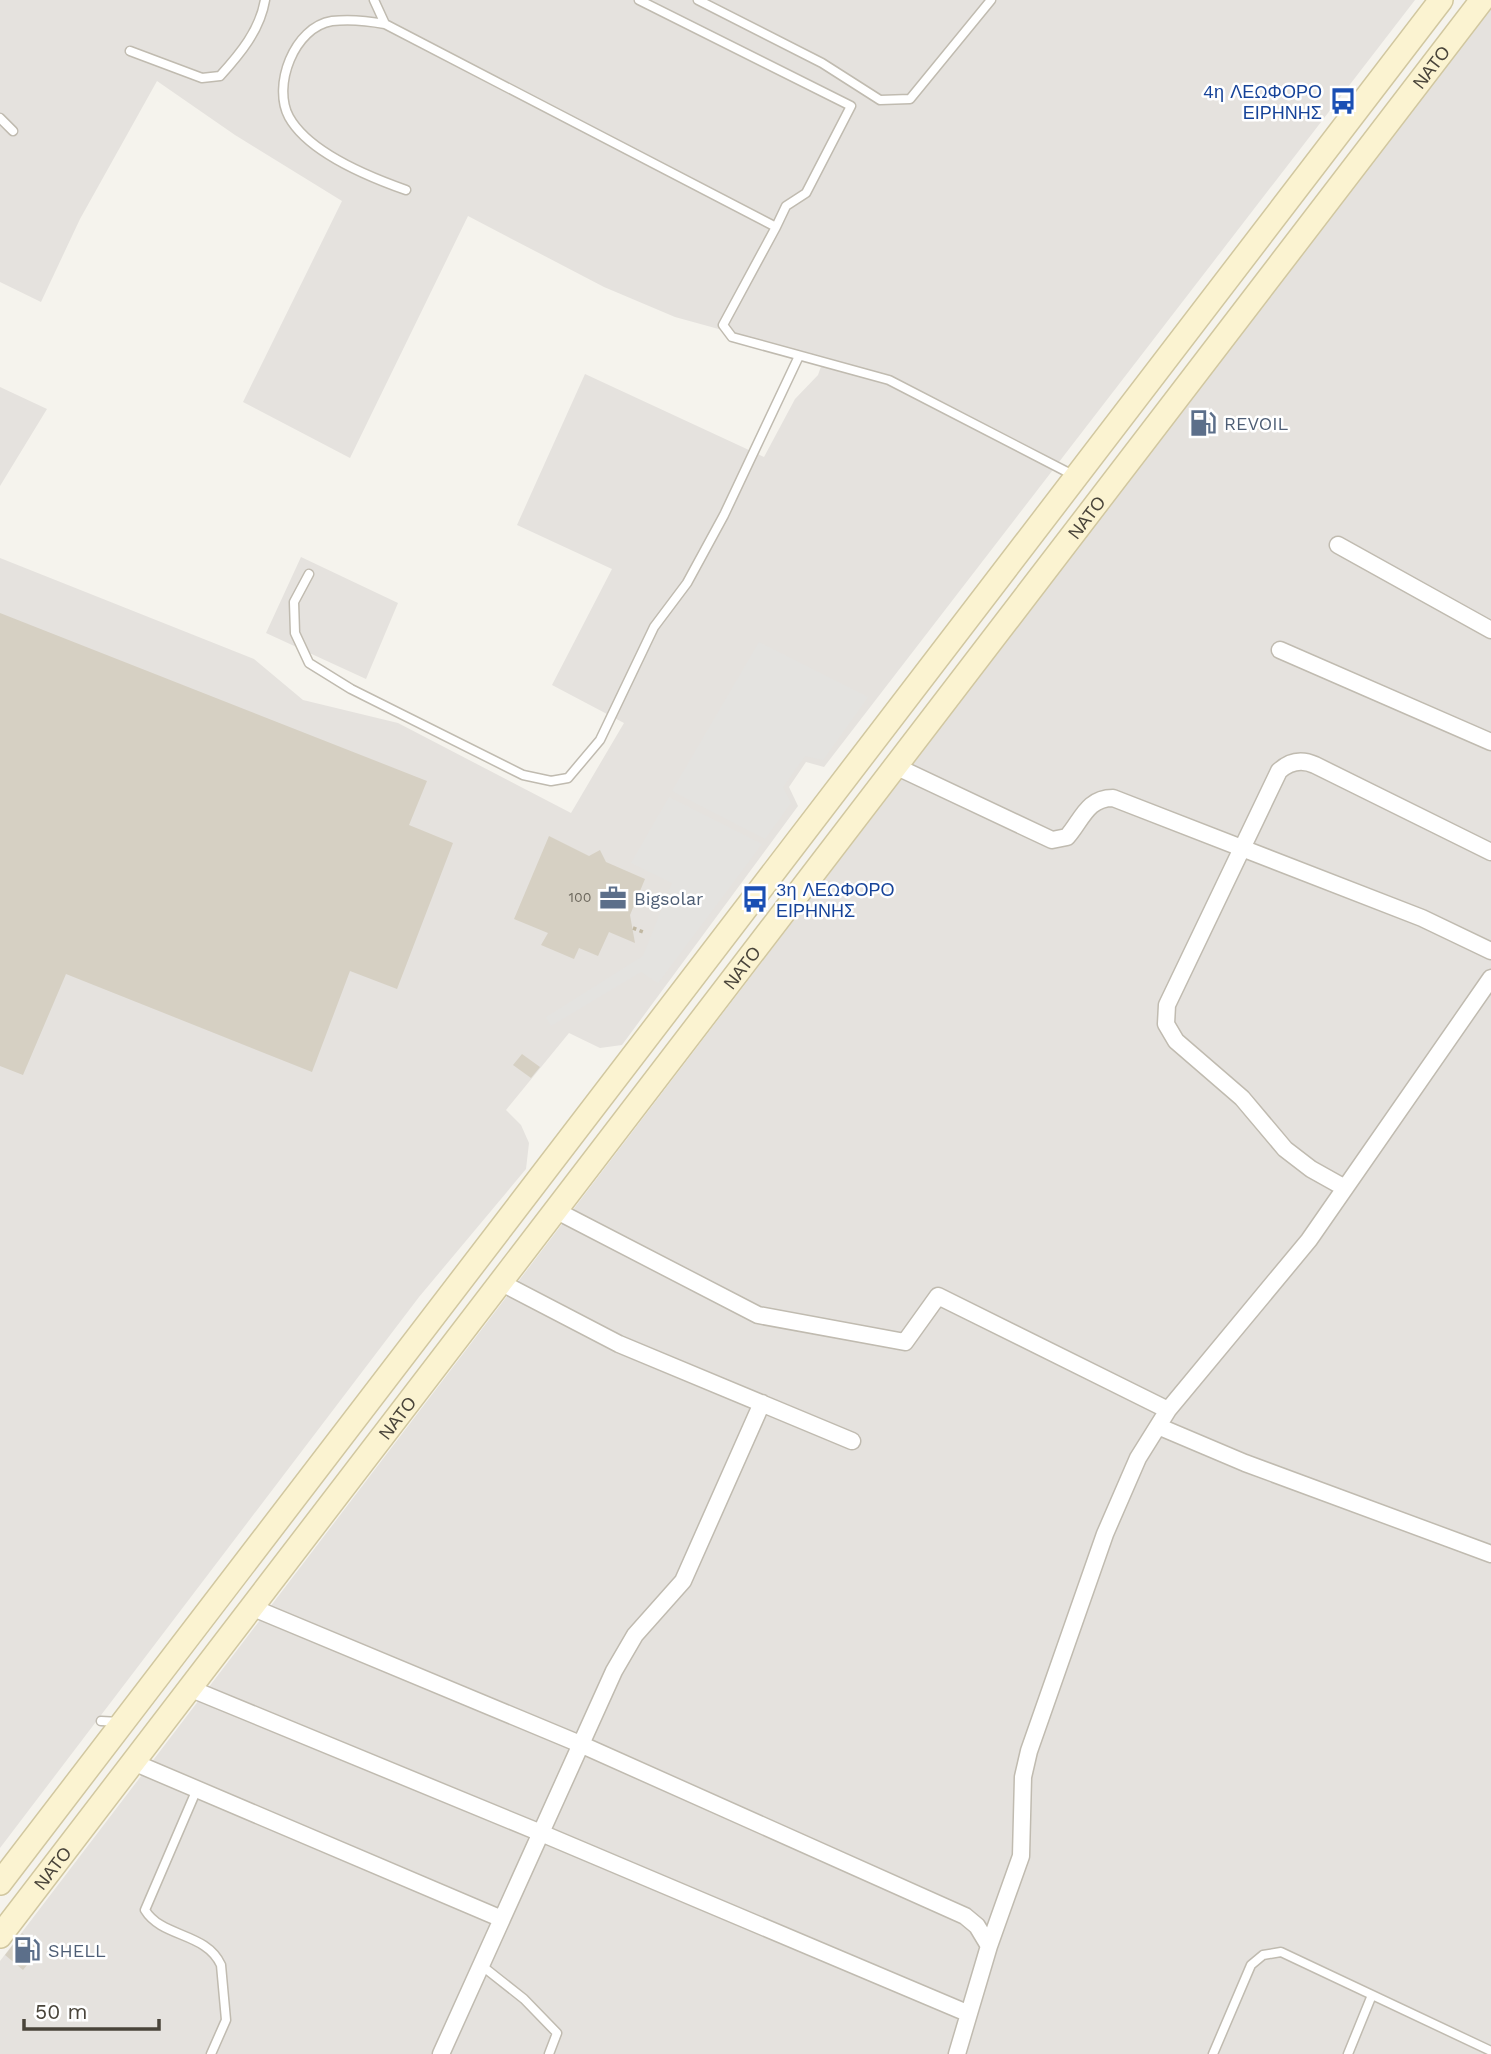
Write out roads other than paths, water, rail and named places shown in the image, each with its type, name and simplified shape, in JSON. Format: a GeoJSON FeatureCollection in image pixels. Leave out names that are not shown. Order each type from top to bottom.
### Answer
{"type":"FeatureCollection","features":[{"type":"Feature","properties":{"kind":"main road","name":"ΝΑΤΟ"},"geometry":{"type":"LineString","coordinates":[[0,1883],[112,1722],[1076,477],[1441,0]]}},
{"type":"Feature","properties":{"kind":"main road","name":"ΝΑΤΟ"},"geometry":{"type":"LineString","coordinates":[[0,1936],[1482,0]]}},
{"type":"Feature","properties":{"kind":"street"},"geometry":{"type":"LineString","coordinates":[[1338,545],[1491,630]]}},
{"type":"Feature","properties":{"kind":"street"},"geometry":{"type":"LineString","coordinates":[[1280,650],[1491,742]]}},
{"type":"Feature","properties":{"kind":"street"},"geometry":{"type":"LineString","coordinates":[[1345,1188],[1311,1169],[1285,1149],[1242,1098],[1176,1041],[1166,1024],[1167,1006],[1279,771],[1290,763],[1303,761],[1491,852]]}},
{"type":"Feature","properties":{"kind":"street"},"geometry":{"type":"LineString","coordinates":[[895,766],[1052,840],[1067,837],[1088,807],[1099,798],[1113,798],[1422,918],[1491,951]]}},
{"type":"Feature","properties":{"kind":"street"},"geometry":{"type":"LineString","coordinates":[[957,2054],[967,2013],[1021,1856],[1023,1777],[1029,1751],[1120,1493],[1168,1410],[1309,1240],[1491,978]]}},
{"type":"Feature","properties":{"kind":"street"},"geometry":{"type":"LineString","coordinates":[[555,1210],[758,1315],[905,1342],[938,1296],[1168,1410]]}},
{"type":"Feature","properties":{"kind":"street"},"geometry":{"type":"LineString","coordinates":[[500,1282],[618,1344],[852,1441]]}},
{"type":"Feature","properties":{"kind":"street"},"geometry":{"type":"LineString","coordinates":[[441,2054],[614,1671],[635,1635],[683,1581],[762,1403]]}},
{"type":"Feature","properties":{"kind":"street"},"geometry":{"type":"LineString","coordinates":[[1160,1427],[1245,1463],[1491,1554]]}},
{"type":"Feature","properties":{"kind":"street"},"geometry":{"type":"LineString","coordinates":[[251,1607],[580,1744],[965,1916],[977,1926],[989,1946]]}},
{"type":"Feature","properties":{"kind":"street"},"geometry":{"type":"LineString","coordinates":[[189,1688],[967,2013]]}},
{"type":"Feature","properties":{"kind":"street"},"geometry":{"type":"LineString","coordinates":[[132,1762],[502,1919]]}},
{"type":"Feature","properties":{"kind":"lane"},"geometry":{"type":"LineString","coordinates":[[130,51],[202,78],[220,76],[242,52],[257,25],[265,0]]}},
{"type":"Feature","properties":{"kind":"lane"},"geometry":{"type":"LineString","coordinates":[[374,0],[385,24]]}},
{"type":"Feature","properties":{"kind":"lane"},"geometry":{"type":"LineString","coordinates":[[639,0],[851,106],[806,193],[786,206],[723,325],[732,337],[889,380],[1076,477]]}},
{"type":"Feature","properties":{"kind":"lane"},"geometry":{"type":"LineString","coordinates":[[698,0],[822,63],[880,100],[910,99],[992,0]]}},
{"type":"Feature","properties":{"kind":"lane"},"geometry":{"type":"LineString","coordinates":[[406,190],[363,175],[304,137],[289,118],[282,100],[284,73],[304,37],[329,21],[385,24],[776,227]]}},
{"type":"Feature","properties":{"kind":"lane"},"geometry":{"type":"LineString","coordinates":[[0,118],[13,131]]}},
{"type":"Feature","properties":{"kind":"lane"},"geometry":{"type":"LineString","coordinates":[[309,574],[294,602],[295,634],[309,663],[340,684],[523,775],[551,781],[568,778],[600,740],[654,627],[687,583],[724,515],[799,356]]}},
{"type":"Feature","properties":{"kind":"lane"},"geometry":{"type":"LineString","coordinates":[[197,1788],[145,1910],[157,1922],[202,1943],[218,1957],[226,2020],[211,2054]]}},
{"type":"Feature","properties":{"kind":"lane"},"geometry":{"type":"LineString","coordinates":[[1213,2054],[1251,1965],[1263,1955],[1281,1952],[1491,2051]]}},
{"type":"Feature","properties":{"kind":"lane"},"geometry":{"type":"LineString","coordinates":[[481,1965],[524,1999],[557,2033],[549,2054]]}},
{"type":"Feature","properties":{"kind":"lane"},"geometry":{"type":"LineString","coordinates":[[1348,2054],[1372,1995]]}},
{"type":"Feature","properties":{"kind":"place","name":"4η ΛΕΩΦΟΡΟ ΕΙΡΗΝΗΣ"},"geometry":{"type":"Point","coordinates":[1343,101]}},
{"type":"Feature","properties":{"kind":"place","name":"REVOIL"},"geometry":{"type":"Point","coordinates":[1203,423]}},
{"type":"Feature","properties":{"kind":"place","name":"Bigsolar"},"geometry":{"type":"Point","coordinates":[613,898]}},
{"type":"Feature","properties":{"kind":"place","name":"3η ΛΕΩΦΟΡΟ ΕΙΡΗΝΗΣ"},"geometry":{"type":"Point","coordinates":[755,899]}},
{"type":"Feature","properties":{"kind":"place","name":"SHELL"},"geometry":{"type":"Point","coordinates":[27,1950]}}]}
